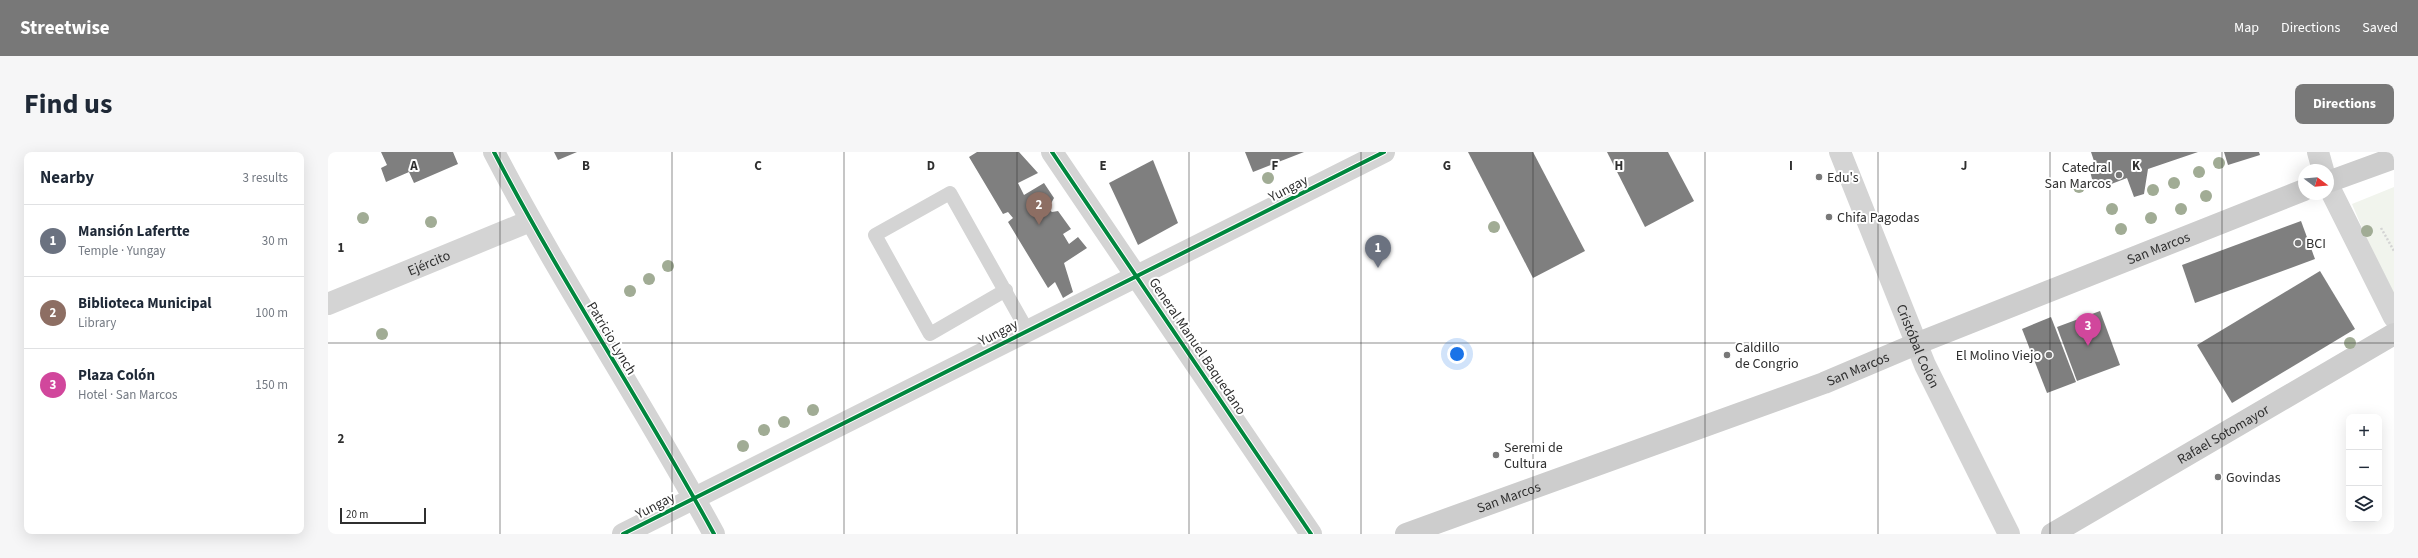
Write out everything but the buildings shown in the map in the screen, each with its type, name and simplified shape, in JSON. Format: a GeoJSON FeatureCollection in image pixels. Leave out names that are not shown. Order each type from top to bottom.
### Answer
{"type":"FeatureCollection","features":[{"type":"Feature","properties":{"kind":"main road"},"geometry":{"type":"LineString","coordinates":[[2334,181],[2394,158]]}},
{"type":"Feature","properties":{"kind":"main road","name":"San Marcos"},"geometry":{"type":"LineString","coordinates":[[1406,534],[1824,383],[1916,344],[2298,192]]}},
{"type":"Feature","properties":{"kind":"main road","name":"Rafael Sotomayor"},"geometry":{"type":"LineString","coordinates":[[2052,534],[2394,334]]}},
{"type":"Feature","properties":{"kind":"street","name":"Patricio Lynch"},"geometry":{"type":"LineString","coordinates":[[494,152],[530,221],[714,534]]}},
{"type":"Feature","properties":{"kind":"street","name":"General Manuel Baquedano"},"geometry":{"type":"LineString","coordinates":[[1052,152],[1138,276],[1311,534]]}},
{"type":"Feature","properties":{"kind":"street","name":"Yungay"},"geometry":{"type":"LineString","coordinates":[[623,534],[1384,152]]}},
{"type":"Feature","properties":{"kind":"street","name":"Cristóbal Colón"},"geometry":{"type":"LineString","coordinates":[[1840,152],[1916,344],[2009,534]]}},
{"type":"Feature","properties":{"kind":"street"},"geometry":{"type":"LineString","coordinates":[[2318,152],[2321,164]]}},
{"type":"Feature","properties":{"kind":"street"},"geometry":{"type":"LineString","coordinates":[[2334,195],[2394,317]]}},
{"type":"Feature","properties":{"kind":"street","name":"Ejército"},"geometry":{"type":"LineString","coordinates":[[328,304],[530,221]]}},
{"type":"Feature","properties":{"kind":"lane"},"geometry":{"type":"LineString","coordinates":[[1006,290],[930,334],[875,235],[950,193],[1006,290],[1027,330]]}},
{"type":"Feature","properties":{"kind":"shaded area"},"geometry":{"type":"Polygon","coordinates":[[[2394,187],[2394,303],[2352,204],[2394,187]]]}},
{"type":"Feature","properties":{"kind":"cycle path"},"geometry":{"type":"LineString","coordinates":[[494,152],[547,249],[660,438],[714,534]]}},
{"type":"Feature","properties":{"kind":"cycle path"},"geometry":{"type":"LineString","coordinates":[[1052,152],[1311,534]]}},
{"type":"Feature","properties":{"kind":"cycle path"},"geometry":{"type":"LineString","coordinates":[[623,534],[1384,152]]}},
{"type":"Feature","properties":{"kind":"place","name":"Catedral San Marcos"},"geometry":{"type":"Point","coordinates":[2119,175]}},
{"type":"Feature","properties":{"kind":"place","name":"Edu's"},"geometry":{"type":"Point","coordinates":[1819,177]}},
{"type":"Feature","properties":{"kind":"place","name":"Chifa Pagodas"},"geometry":{"type":"Point","coordinates":[1829,217]}},
{"type":"Feature","properties":{"kind":"place","name":"Biblioteca Municipal"},"geometry":{"type":"Point","coordinates":[1039,225]}},
{"type":"Feature","properties":{"kind":"place","name":"BCI"},"geometry":{"type":"Point","coordinates":[2298,243]}},
{"type":"Feature","properties":{"kind":"place","name":"Mansión Lafertte"},"geometry":{"type":"Point","coordinates":[1378,268]}},
{"type":"Feature","properties":{"kind":"place","name":"Plaza Colón"},"geometry":{"type":"Point","coordinates":[2088,346]}},
{"type":"Feature","properties":{"kind":"place","name":"Caldillo de Congrio"},"geometry":{"type":"Point","coordinates":[1727,355]}},
{"type":"Feature","properties":{"kind":"place","name":"El Molino Viejo"},"geometry":{"type":"Point","coordinates":[2049,355]}},
{"type":"Feature","properties":{"kind":"place","name":"Seremi de Cultura"},"geometry":{"type":"Point","coordinates":[1496,455]}},
{"type":"Feature","properties":{"kind":"place","name":"Govindas"},"geometry":{"type":"Point","coordinates":[2218,477]}}]}
